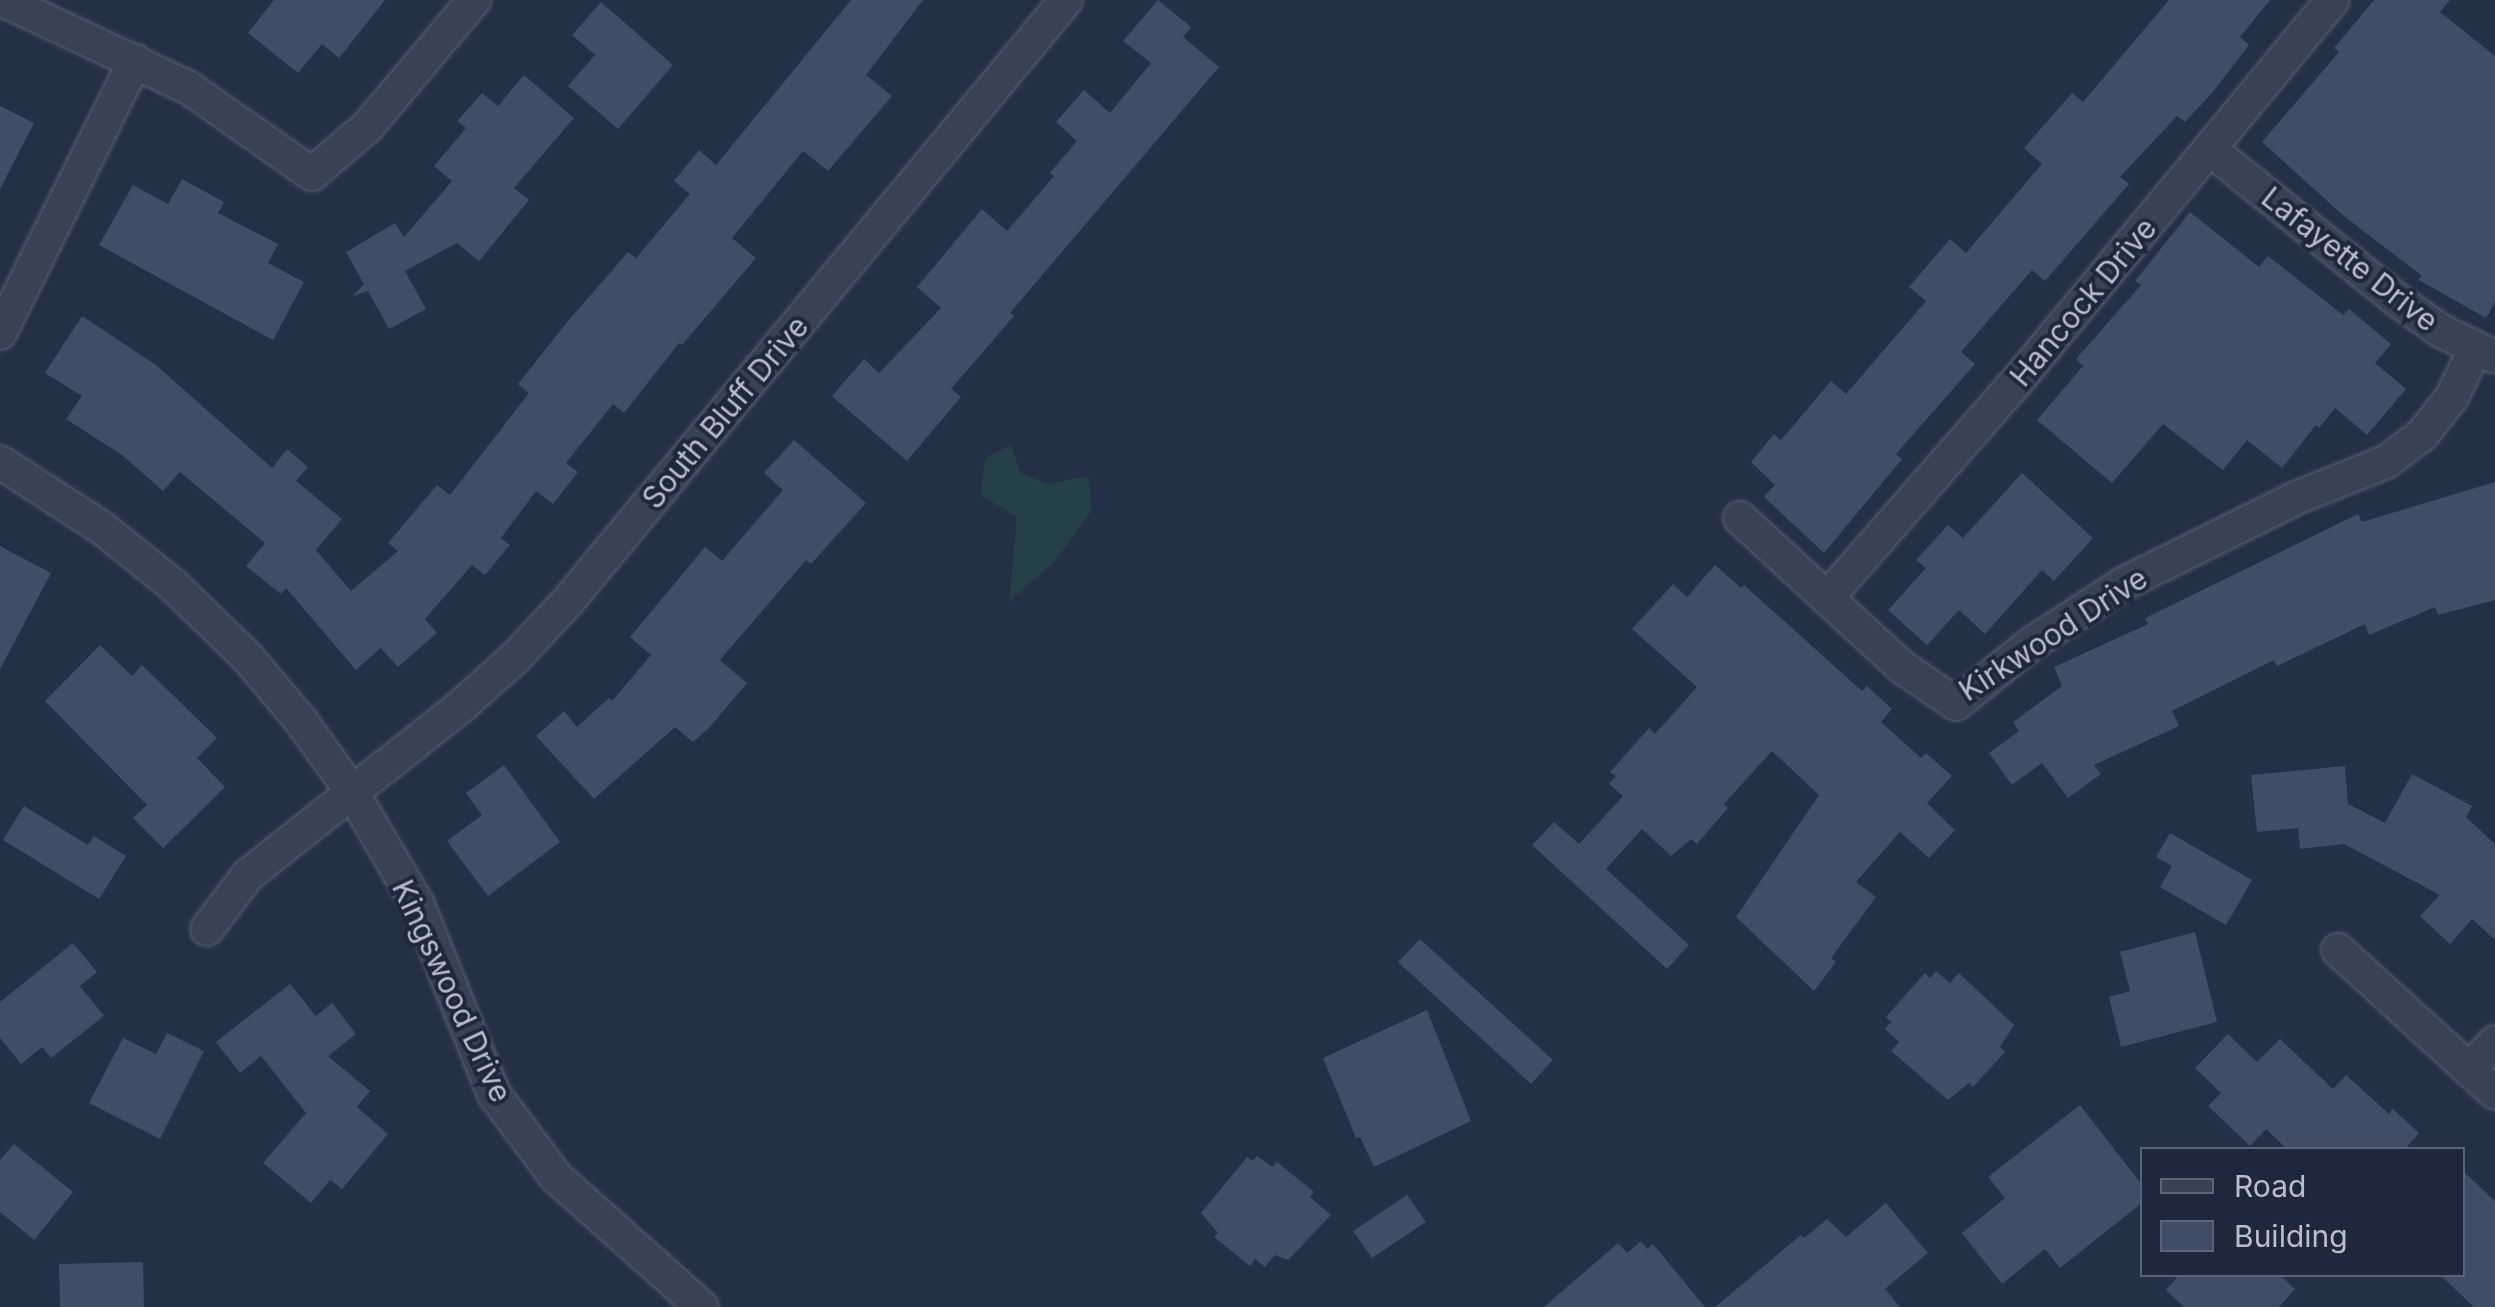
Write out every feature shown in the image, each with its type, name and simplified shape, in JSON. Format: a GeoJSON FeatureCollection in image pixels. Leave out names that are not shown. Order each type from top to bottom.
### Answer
{"type":"FeatureCollection","features":[{"type":"Feature","properties":{"kind":"street"},"geometry":{"type":"LineString","coordinates":[[2,0],[135,61],[245,124],[312,174],[368,126],[474,0]]}},
{"type":"Feature","properties":{"kind":"street","name":"South Bluff Drive"},"geometry":{"type":"LineString","coordinates":[[207,928],[248,875],[473,696],[569,600],[1066,0]]}},
{"type":"Feature","properties":{"kind":"street","name":"Hancock Drive"},"geometry":{"type":"LineString","coordinates":[[1827,598],[2211,150],[2333,0]]}},
{"type":"Feature","properties":{"kind":"street"},"geometry":{"type":"LineString","coordinates":[[0,333],[135,61]]}},
{"type":"Feature","properties":{"kind":"street","name":"Lafayette Drive"},"geometry":{"type":"LineString","coordinates":[[2211,150],[2396,299],[2485,354]]}},
{"type":"Feature","properties":{"kind":"street","name":"Kirkwood Drive"},"geometry":{"type":"LineString","coordinates":[[1740,518],[1902,666],[1956,704],[2031,644],[2123,584],[2296,498],[2386,462],[2422,434],[2485,354]]}},
{"type":"Feature","properties":{"kind":"street","name":"Kingswood Drive"},"geometry":{"type":"LineString","coordinates":[[0,462],[102,528],[173,585],[249,659],[352,792],[418,905],[494,1094],[556,1177],[702,1307]]}},
{"type":"Feature","properties":{"kind":"street"},"geometry":{"type":"LineString","coordinates":[[2338,950],[2495,1094]]}},
{"type":"Feature","properties":{"kind":"street"},"geometry":{"type":"LineString","coordinates":[[2469,1070],[2495,1042]]}},
{"type":"Feature","properties":{"kind":"green space"},"geometry":{"type":"Polygon","coordinates":[[[1011,445],[1021,474],[1048,484],[1088,476],[1092,510],[1055,561],[1009,601],[1017,517],[981,495],[985,459],[1011,445]]]}},
{"type":"Feature","properties":{"kind":"building"},"geometry":{"type":"Polygon","coordinates":[[[274,0],[385,0],[339,58],[322,44],[298,73],[248,33],[274,0]]]}},
{"type":"Feature","properties":{"kind":"building"},"geometry":{"type":"Polygon","coordinates":[[[851,0],[923,0],[866,75],[892,96],[828,171],[803,151],[732,238],[756,258],[682,345],[679,343],[624,413],[613,404],[566,463],[578,472],[553,504],[536,491],[501,538],[510,545],[485,575],[472,565],[425,619],[437,633],[398,667],[381,648],[356,670],[286,588],[281,594],[246,566],[265,543],[180,472],[163,491],[122,455],[66,419],[82,396],[45,373],[82,316],[156,365],[272,468],[287,449],[308,467],[296,481],[342,519],[316,550],[351,591],[398,551],[388,543],[437,485],[450,495],[529,393],[518,384],[568,321],[628,252],[636,258],[690,194],[674,181],[699,150],[716,165],[851,0]]]}},
{"type":"Feature","properties":{"kind":"building"},"geometry":{"type":"Polygon","coordinates":[[[1158,0],[1191,27],[1183,37],[1219,67],[1010,313],[1014,316],[951,389],[961,397],[907,461],[832,396],[864,359],[879,373],[941,308],[917,287],[982,209],[1007,231],[1054,176],[1050,173],[1077,141],[1056,122],[1084,90],[1110,113],[1151,63],[1123,41],[1158,0]]]}},
{"type":"Feature","properties":{"kind":"building"},"geometry":{"type":"Polygon","coordinates":[[[2169,0],[2270,0],[2240,37],[2249,45],[2212,93],[2185,122],[2177,116],[2120,177],[2129,184],[2045,281],[2032,270],[1961,352],[1975,364],[1896,454],[1902,459],[1824,553],[1764,497],[1775,485],[1751,462],[1774,434],[1781,440],[1831,381],[1846,394],[1926,301],[1909,287],[1950,239],[1966,253],[2042,164],[2024,148],[2072,93],[2083,102],[2169,0]]]}},
{"type":"Feature","properties":{"kind":"building"},"geometry":{"type":"Polygon","coordinates":[[[2374,0],[2450,0],[2440,12],[2495,56],[2495,302],[2486,318],[2419,280],[2421,275],[2345,217],[2262,142],[2339,52],[2334,48],[2374,0]]]}},
{"type":"Feature","properties":{"kind":"building"},"geometry":{"type":"Polygon","coordinates":[[[601,2],[673,65],[618,129],[568,86],[595,55],[572,35],[601,2]]]}},
{"type":"Feature","properties":{"kind":"building"},"geometry":{"type":"Polygon","coordinates":[[[524,75],[574,118],[514,188],[529,200],[479,261],[457,243],[405,271],[426,309],[389,329],[368,291],[353,296],[364,284],[346,252],[395,223],[404,237],[452,181],[434,166],[466,128],[457,121],[482,93],[498,106],[524,75]]]}},
{"type":"Feature","properties":{"kind":"building"},"geometry":{"type":"Polygon","coordinates":[[[0,106],[34,123],[0,189],[0,106]]]}},
{"type":"Feature","properties":{"kind":"building"},"geometry":{"type":"Polygon","coordinates":[[[182,179],[224,202],[218,213],[278,244],[268,263],[304,282],[273,340],[99,245],[133,185],[168,204],[182,179]]]}},
{"type":"Feature","properties":{"kind":"building"},"geometry":{"type":"Polygon","coordinates":[[[2190,212],[2259,267],[2268,256],[2343,315],[2349,309],[2391,344],[2375,363],[2406,389],[2367,435],[2335,408],[2282,468],[2247,440],[2223,470],[2163,424],[2112,483],[2037,420],[2083,366],[2076,359],[2141,285],[2135,281],[2190,212]]]}},
{"type":"Feature","properties":{"kind":"building"},"geometry":{"type":"Polygon","coordinates":[[[794,440],[866,503],[811,564],[806,560],[720,660],[747,683],[709,728],[693,742],[675,727],[594,799],[536,736],[564,711],[577,727],[609,698],[612,701],[651,655],[630,637],[705,547],[722,561],[783,490],[764,473],[794,440]]]}},
{"type":"Feature","properties":{"kind":"building"},"geometry":{"type":"Polygon","coordinates":[[[2022,473],[2093,538],[2054,581],[2042,570],[1985,634],[1959,610],[1927,645],[1888,610],[1926,568],[1916,560],[1948,525],[1963,538],[2022,473]]]}},
{"type":"Feature","properties":{"kind":"building"},"geometry":{"type":"Polygon","coordinates":[[[2495,482],[2495,600],[2438,615],[2435,607],[2369,635],[2365,624],[2277,666],[2274,660],[2172,711],[2179,726],[2094,765],[2101,774],[2068,798],[2042,763],[2012,785],[1989,753],[2019,731],[2013,722],[2062,686],[2054,667],[2148,624],[2145,618],[2358,514],[2362,522],[2495,482]]]}},
{"type":"Feature","properties":{"kind":"building"},"geometry":{"type":"Polygon","coordinates":[[[0,546],[51,573],[0,669],[0,546]]]}},
{"type":"Feature","properties":{"kind":"building"},"geometry":{"type":"Polygon","coordinates":[[[1715,565],[1741,588],[1744,585],[1862,691],[1867,686],[1892,709],[1881,722],[1921,758],[1926,753],[1952,776],[1927,803],[1955,830],[1929,858],[1900,832],[1856,882],[1876,897],[1831,958],[1836,962],[1814,991],[1736,917],[1819,795],[1772,751],[1724,804],[1728,808],[1697,844],[1691,839],[1671,856],[1642,829],[1606,869],[1689,945],[1667,969],[1532,845],[1554,822],[1579,844],[1623,796],[1609,784],[1616,776],[1610,772],[1649,728],[1655,734],[1697,687],[1632,629],[1673,584],[1687,597],[1715,565]]]}},
{"type":"Feature","properties":{"kind":"building"},"geometry":{"type":"Polygon","coordinates":[[[100,645],[132,676],[142,665],[217,738],[197,758],[225,787],[163,848],[133,818],[147,805],[45,701],[100,645]]]}},
{"type":"Feature","properties":{"kind":"building"},"geometry":{"type":"Polygon","coordinates":[[[504,765],[560,842],[488,896],[447,841],[482,815],[466,793],[504,765]]]}},
{"type":"Feature","properties":{"kind":"building"},"geometry":{"type":"Polygon","coordinates":[[[2345,766],[2348,804],[2385,823],[2412,774],[2472,806],[2466,817],[2495,844],[2495,940],[2472,919],[2450,944],[2420,916],[2440,895],[2344,844],[2300,849],[2298,828],[2257,832],[2251,775],[2345,766]]]}},
{"type":"Feature","properties":{"kind":"building"},"geometry":{"type":"Polygon","coordinates":[[[24,806],[88,845],[94,836],[126,856],[99,899],[3,840],[24,806]]]}},
{"type":"Feature","properties":{"kind":"building"},"geometry":{"type":"Polygon","coordinates":[[[2170,833],[2252,880],[2226,925],[2160,887],[2172,866],[2156,857],[2170,833]]]}},
{"type":"Feature","properties":{"kind":"building"},"geometry":{"type":"Polygon","coordinates":[[[2195,932],[2217,1022],[2121,1047],[2109,997],[2130,991],[2120,952],[2195,932]]]}},
{"type":"Feature","properties":{"kind":"building"},"geometry":{"type":"Polygon","coordinates":[[[1420,939],[1553,1060],[1531,1084],[1398,962],[1420,939]]]}},
{"type":"Feature","properties":{"kind":"building"},"geometry":{"type":"Polygon","coordinates":[[[73,943],[97,972],[80,986],[104,1016],[51,1058],[42,1047],[21,1064],[0,1038],[0,1002],[73,943]]]}},
{"type":"Feature","properties":{"kind":"building"},"geometry":{"type":"Polygon","coordinates":[[[1936,971],[1950,983],[1959,973],[2014,1025],[2000,1047],[2005,1052],[1973,1087],[1969,1083],[1948,1100],[1891,1051],[1899,1042],[1885,1029],[1891,1022],[1886,1017],[1925,973],[1930,978],[1936,971]]]}},
{"type":"Feature","properties":{"kind":"building"},"geometry":{"type":"Polygon","coordinates":[[[290,984],[316,1016],[332,1003],[356,1034],[328,1056],[370,1091],[357,1107],[388,1134],[342,1189],[330,1180],[311,1203],[263,1163],[306,1113],[261,1056],[240,1073],[216,1042],[290,984]]]}},
{"type":"Feature","properties":{"kind":"building"},"geometry":{"type":"Polygon","coordinates":[[[1427,1010],[1471,1121],[1374,1167],[1360,1137],[1356,1138],[1323,1058],[1427,1010]]]}},
{"type":"Feature","properties":{"kind":"building"},"geometry":{"type":"Polygon","coordinates":[[[167,1033],[204,1051],[160,1139],[89,1103],[123,1038],[156,1054],[167,1033]]]}},
{"type":"Feature","properties":{"kind":"building"},"geometry":{"type":"Polygon","coordinates":[[[2228,1034],[2257,1062],[2280,1039],[2333,1089],[2346,1075],[2389,1114],[2393,1109],[2419,1133],[2407,1147],[2285,1147],[2266,1129],[2250,1146],[2208,1106],[2221,1093],[2195,1068],[2228,1034]]]}},
{"type":"Feature","properties":{"kind":"building"},"geometry":{"type":"Polygon","coordinates":[[[2080,1105],[2140,1182],[2140,1205],[2060,1268],[2045,1249],[2002,1284],[1962,1233],[2005,1198],[1988,1177],[2080,1105]]]}},
{"type":"Feature","properties":{"kind":"building"},"geometry":{"type":"Polygon","coordinates":[[[14,1144],[73,1192],[34,1240],[0,1212],[0,1160],[14,1144]]]}},
{"type":"Feature","properties":{"kind":"building"},"geometry":{"type":"Polygon","coordinates":[[[1257,1156],[1272,1167],[1277,1162],[1314,1192],[1310,1197],[1331,1215],[1288,1260],[1275,1255],[1265,1267],[1255,1259],[1250,1266],[1214,1237],[1218,1233],[1201,1213],[1247,1157],[1252,1161],[1257,1156]]]}},
{"type":"Feature","properties":{"kind":"building"},"geometry":{"type":"Polygon","coordinates":[[[2465,1173],[2495,1201],[2495,1307],[2474,1307],[2442,1277],[2465,1277],[2465,1173]]]}},
{"type":"Feature","properties":{"kind":"building"},"geometry":{"type":"Polygon","coordinates":[[[1407,1195],[1426,1222],[1372,1258],[1353,1231],[1407,1195]]]}},
{"type":"Feature","properties":{"kind":"building"},"geometry":{"type":"Polygon","coordinates":[[[1886,1203],[1928,1253],[1885,1289],[1900,1307],[1715,1307],[1801,1235],[1804,1238],[1827,1219],[1846,1237],[1886,1203]]]}},
{"type":"Feature","properties":{"kind":"building"},"geometry":{"type":"Polygon","coordinates":[[[1641,1241],[1647,1249],[1653,1244],[1705,1307],[1544,1307],[1618,1243],[1627,1253],[1641,1241]]]}},
{"type":"Feature","properties":{"kind":"building"},"geometry":{"type":"Polygon","coordinates":[[[143,1262],[144,1307],[60,1307],[59,1264],[143,1262]]]}},
{"type":"Feature","properties":{"kind":"building"},"geometry":{"type":"Polygon","coordinates":[[[2177,1277],[2282,1277],[2295,1289],[2279,1307],[2184,1307],[2166,1290],[2177,1277]]]}}]}
